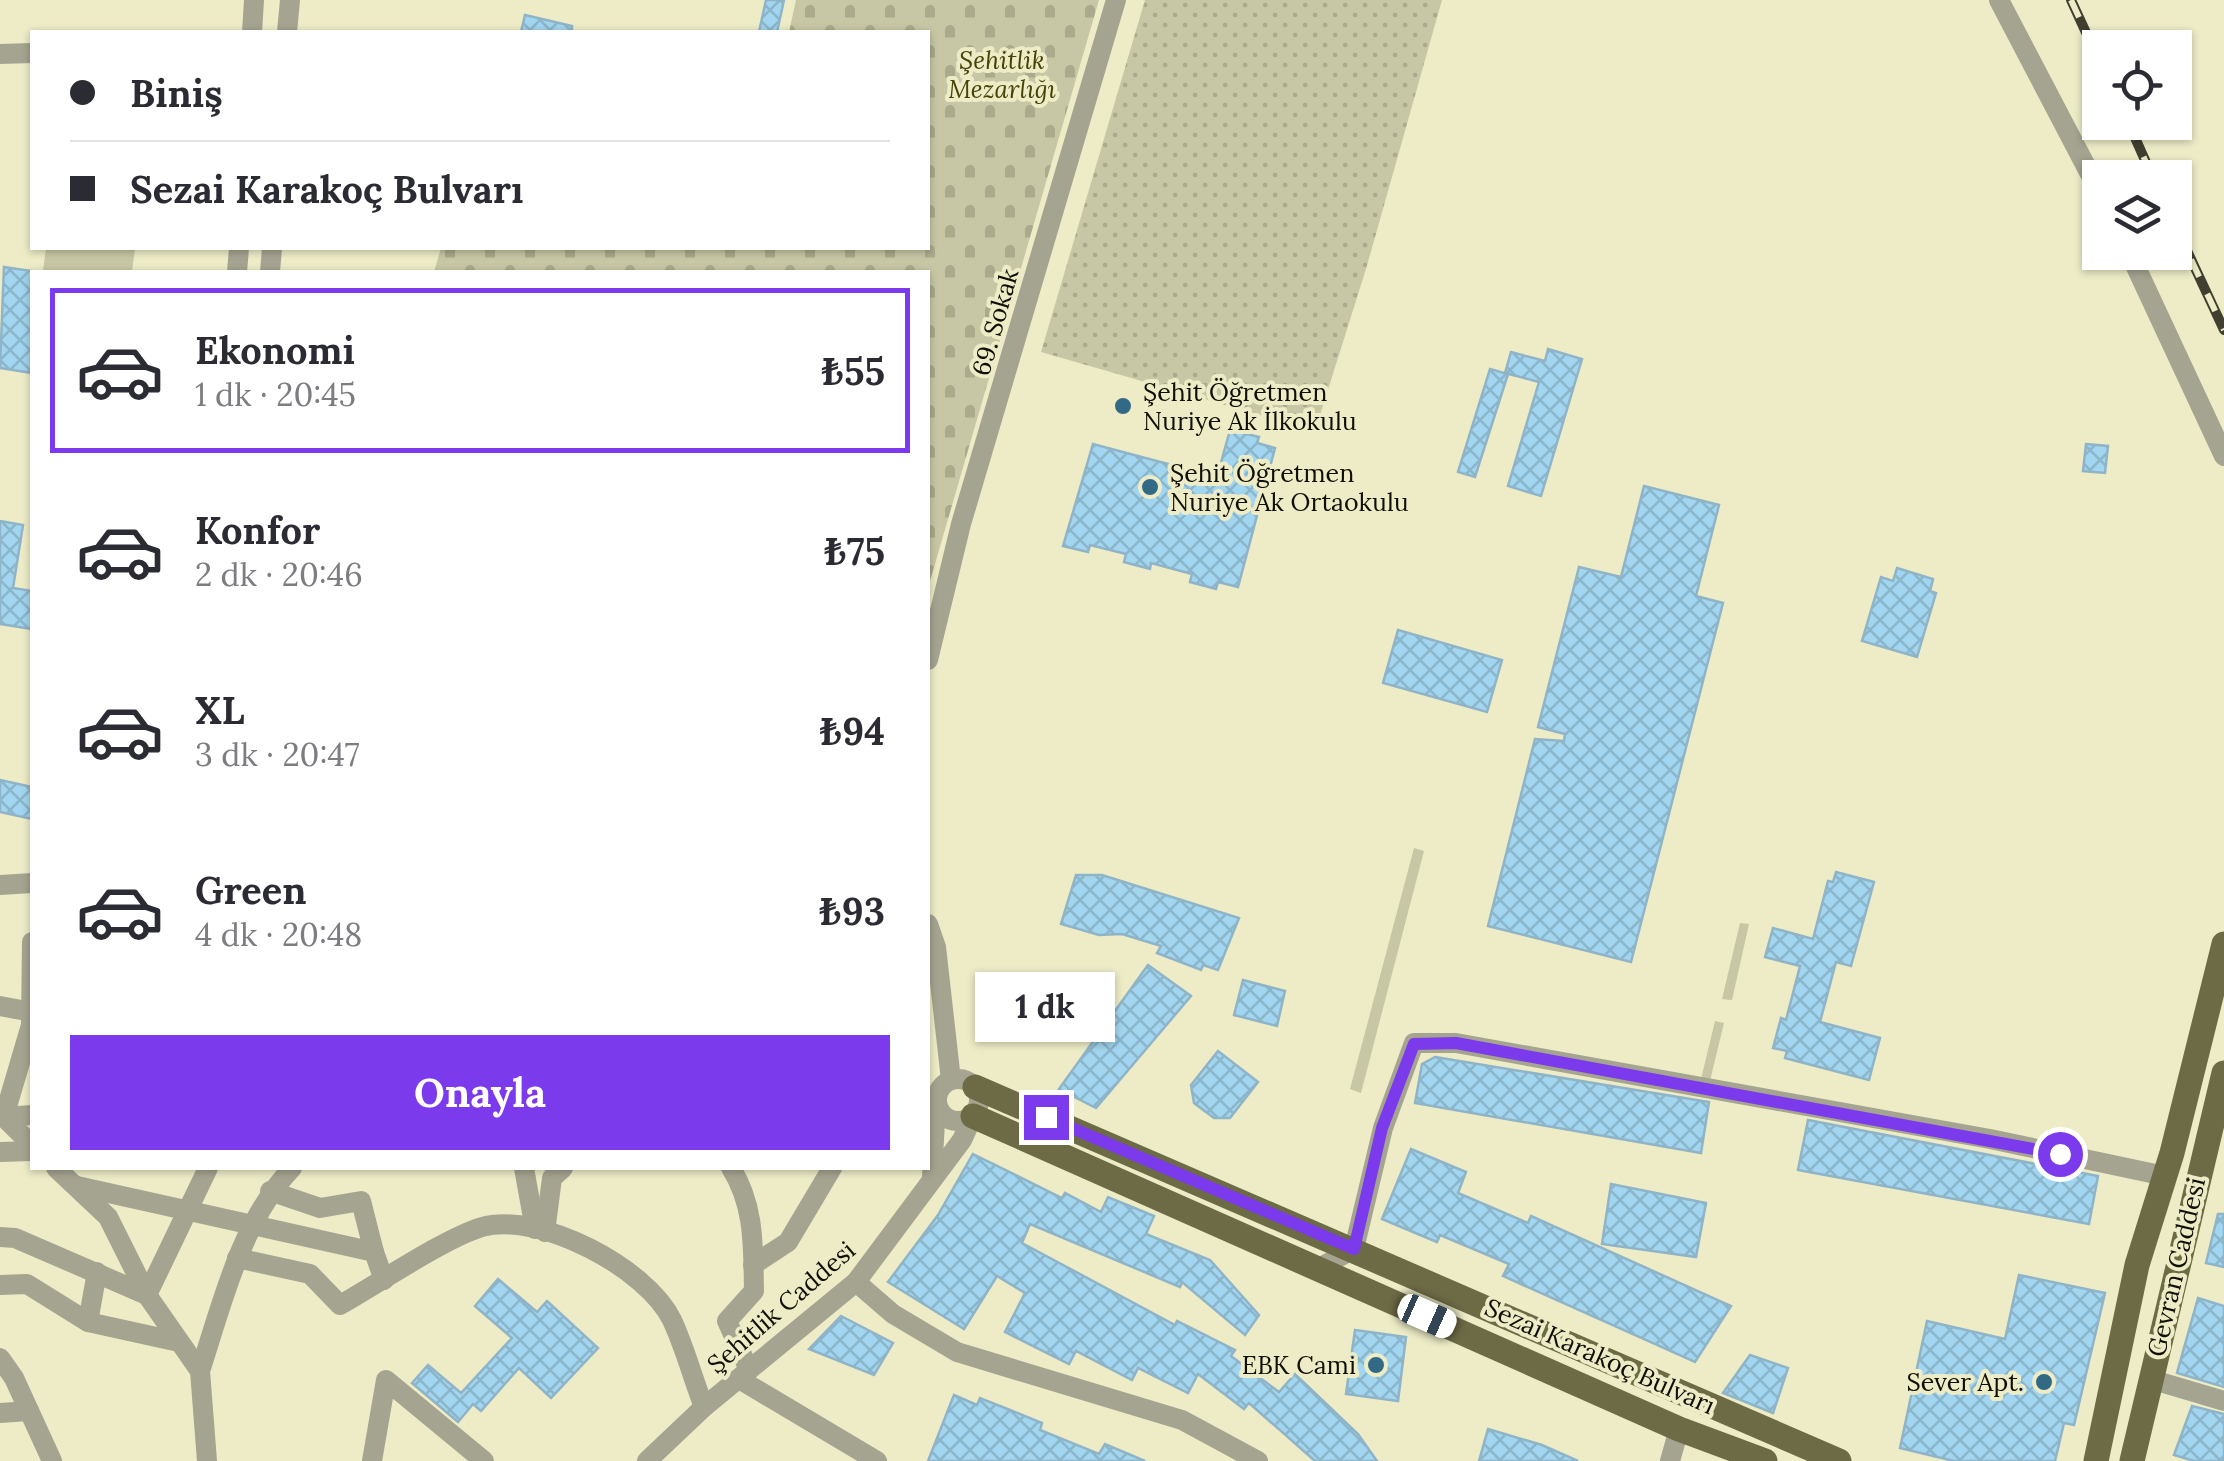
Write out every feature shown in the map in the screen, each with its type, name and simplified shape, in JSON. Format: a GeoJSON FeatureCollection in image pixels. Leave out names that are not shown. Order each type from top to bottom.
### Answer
{"type":"FeatureCollection","features":[{"type":"Feature","properties":{"kind":"main road"},"geometry":{"type":"LineString","coordinates":[[2096,1461],[2137,1266],[2169,1164],[2224,944]]}},
{"type":"Feature","properties":{"kind":"main road","name":"Gevran Caddesi"},"geometry":{"type":"LineString","coordinates":[[2132,1461],[2224,1074]]}},
{"type":"Feature","properties":{"kind":"main road","name":"Sezai Karakoç Bulvarı"},"geometry":{"type":"LineString","coordinates":[[963,1083],[1838,1461]]}},
{"type":"Feature","properties":{"kind":"main road","name":"Sezai Karakoç Bulvarı"},"geometry":{"type":"LineString","coordinates":[[973,1116],[1679,1428],[1764,1461]]}},
{"type":"Feature","properties":{"kind":"main road"},"geometry":{"type":"LineString","coordinates":[[2169,1164],[2201,1161]]}},
{"type":"Feature","properties":{"kind":"street"},"geometry":{"type":"LineString","coordinates":[[252,30],[254,0]]}},
{"type":"Feature","properties":{"kind":"street"},"geometry":{"type":"LineString","coordinates":[[287,30],[290,0]]}},
{"type":"Feature","properties":{"kind":"street","name":"69. Sokak"},"geometry":{"type":"LineString","coordinates":[[930,652],[961,524],[1116,0]]}},
{"type":"Feature","properties":{"kind":"street"},"geometry":{"type":"LineString","coordinates":[[2000,0],[2083,160]]}},
{"type":"Feature","properties":{"kind":"street"},"geometry":{"type":"LineString","coordinates":[[0,54],[30,53]]}},
{"type":"Feature","properties":{"kind":"street"},"geometry":{"type":"LineString","coordinates":[[2138,270],[2224,456]]}},
{"type":"Feature","properties":{"kind":"street"},"geometry":{"type":"LineString","coordinates":[[0,884],[30,883]]}},
{"type":"Feature","properties":{"kind":"street"},"geometry":{"type":"LineString","coordinates":[[930,930],[936,947],[937,1011],[963,1083],[979,1105],[973,1116],[960,1121],[947,1118],[934,1099]]}},
{"type":"Feature","properties":{"kind":"street"},"geometry":{"type":"LineString","coordinates":[[0,1006],[30,1012]]}},
{"type":"Feature","properties":{"kind":"street"},"geometry":{"type":"LineString","coordinates":[[2,1114],[30,1031]]}},
{"type":"Feature","properties":{"kind":"street"},"geometry":{"type":"LineString","coordinates":[[1319,1268],[1354,1249],[1382,1128],[1414,1044],[1456,1043],[1990,1139],[2169,1164]]}},
{"type":"Feature","properties":{"kind":"street"},"geometry":{"type":"LineString","coordinates":[[932,1176],[934,1099],[941,1087],[963,1083]]}},
{"type":"Feature","properties":{"kind":"street"},"geometry":{"type":"LineString","coordinates":[[2,1114],[30,1115]]}},
{"type":"Feature","properties":{"kind":"street"},"geometry":{"type":"LineString","coordinates":[[2,1114],[30,1146]]}},
{"type":"Feature","properties":{"kind":"street","name":"Şehitlik Caddesi"},"geometry":{"type":"LineString","coordinates":[[647,1461],[704,1407],[856,1282],[962,1140],[973,1116]]}},
{"type":"Feature","properties":{"kind":"street"},"geometry":{"type":"LineString","coordinates":[[0,1152],[30,1148]]}},
{"type":"Feature","properties":{"kind":"street"},"geometry":{"type":"LineString","coordinates":[[58,1170],[108,1217],[147,1294],[200,1370]]}},
{"type":"Feature","properties":{"kind":"street"},"geometry":{"type":"LineString","coordinates":[[147,1294],[207,1170]]}},
{"type":"Feature","properties":{"kind":"street"},"geometry":{"type":"LineString","coordinates":[[208,1461],[200,1370],[237,1258],[270,1191],[290,1170]]}},
{"type":"Feature","properties":{"kind":"street"},"geometry":{"type":"LineString","coordinates":[[525,1170],[540,1230]]}},
{"type":"Feature","properties":{"kind":"street"},"geometry":{"type":"LineString","coordinates":[[540,1230],[552,1178],[561,1170]]}},
{"type":"Feature","properties":{"kind":"street"},"geometry":{"type":"LineString","coordinates":[[754,1265],[788,1242],[831,1170]]}},
{"type":"Feature","properties":{"kind":"street"},"geometry":{"type":"LineString","coordinates":[[741,1174],[752,1218],[754,1290],[727,1321],[744,1375],[877,1461]]}},
{"type":"Feature","properties":{"kind":"street"},"geometry":{"type":"LineString","coordinates":[[75,1186],[374,1252]]}},
{"type":"Feature","properties":{"kind":"street"},"geometry":{"type":"LineString","coordinates":[[270,1191],[320,1208],[361,1201],[384,1280]]}},
{"type":"Feature","properties":{"kind":"street"},"geometry":{"type":"LineString","coordinates":[[237,1258],[310,1274],[340,1306],[483,1226],[540,1230],[584,1245],[638,1277],[671,1318],[704,1407]]}},
{"type":"Feature","properties":{"kind":"street"},"geometry":{"type":"LineString","coordinates":[[0,1237],[16,1238],[147,1294]]}},
{"type":"Feature","properties":{"kind":"street"},"geometry":{"type":"LineString","coordinates":[[88,1322],[97,1272]]}},
{"type":"Feature","properties":{"kind":"street"},"geometry":{"type":"LineString","coordinates":[[856,1282],[893,1314],[957,1352],[1182,1420],[1258,1461]]}},
{"type":"Feature","properties":{"kind":"street"},"geometry":{"type":"LineString","coordinates":[[0,1285],[28,1284],[88,1322],[178,1342]]}},
{"type":"Feature","properties":{"kind":"street"},"geometry":{"type":"LineString","coordinates":[[0,1358],[52,1461]]}},
{"type":"Feature","properties":{"kind":"street"},"geometry":{"type":"LineString","coordinates":[[2150,1379],[2224,1401]]}},
{"type":"Feature","properties":{"kind":"street"},"geometry":{"type":"LineString","coordinates":[[372,1461],[386,1380],[484,1461]]}},
{"type":"Feature","properties":{"kind":"street"},"geometry":{"type":"LineString","coordinates":[[0,1413],[29,1411]]}},
{"type":"Feature","properties":{"kind":"street"},"geometry":{"type":"LineString","coordinates":[[1670,1461],[1679,1428]]}},
{"type":"Feature","properties":{"kind":"green space","name":"Şehitlik Mezarlığı"},"geometry":{"type":"Polygon","coordinates":[[[796,0],[1099,0],[930,581],[930,270],[435,270],[440,250],[930,250],[930,30],[789,30],[796,0]]]}},
{"type":"Feature","properties":{"kind":"green space"},"geometry":{"type":"Polygon","coordinates":[[[1145,0],[1442,0],[1366,269],[1315,431],[1041,352],[1145,0]]]}},
{"type":"Feature","properties":{"kind":"green space"},"geometry":{"type":"Polygon","coordinates":[[[46,250],[135,250],[132,270],[43,270],[46,250]]]}},
{"type":"Feature","properties":{"kind":"green space"},"geometry":{"type":"Polygon","coordinates":[[[1414,848],[1424,851],[1361,1093],[1350,1089],[1414,848]]]}},
{"type":"Feature","properties":{"kind":"green space"},"geometry":{"type":"Polygon","coordinates":[[[1740,923],[1749,924],[1732,1000],[1722,999],[1740,923]]]}},
{"type":"Feature","properties":{"kind":"green space"},"geometry":{"type":"Polygon","coordinates":[[[1715,1021],[1724,1023],[1710,1081],[1701,1079],[1715,1021]]]}},
{"type":"Feature","properties":{"kind":"building"},"geometry":{"type":"Polygon","coordinates":[[[766,0],[784,0],[777,30],[759,30],[766,0]]]}},
{"type":"Feature","properties":{"kind":"building"},"geometry":{"type":"Polygon","coordinates":[[[525,15],[572,26],[572,30],[521,30],[525,15]]]}},
{"type":"Feature","properties":{"kind":"building"},"geometry":{"type":"Polygon","coordinates":[[[4,267],[30,271],[30,373],[0,368],[4,267]]]}},
{"type":"Feature","properties":{"kind":"building"},"geometry":{"type":"Polygon","coordinates":[[[1548,349],[1582,359],[1541,496],[1508,486],[1539,382],[1505,373],[1511,352],[1545,361],[1548,349]]]}},
{"type":"Feature","properties":{"kind":"building"},"geometry":{"type":"Polygon","coordinates":[[[1490,369],[1508,374],[1475,477],[1458,472],[1490,369]]]}},
{"type":"Feature","properties":{"kind":"building"},"geometry":{"type":"Polygon","coordinates":[[[1230,430],[1259,437],[1257,443],[1275,448],[1238,587],[1218,582],[1216,589],[1190,582],[1192,574],[1151,563],[1150,569],[1124,562],[1126,554],[1090,545],[1088,552],[1063,546],[1093,444],[1217,477],[1230,430]]]}},
{"type":"Feature","properties":{"kind":"building"},"geometry":{"type":"Polygon","coordinates":[[[2086,444],[2108,446],[2105,473],[2083,471],[2086,444]]]}},
{"type":"Feature","properties":{"kind":"building"},"geometry":{"type":"Polygon","coordinates":[[[1644,486],[1719,505],[1696,596],[1723,603],[1631,962],[1488,926],[1535,739],[1564,741],[1565,734],[1538,727],[1579,567],[1621,577],[1644,486]]]}},
{"type":"Feature","properties":{"kind":"building"},"geometry":{"type":"Polygon","coordinates":[[[0,521],[23,525],[13,588],[30,591],[30,629],[0,624],[0,521]]]}},
{"type":"Feature","properties":{"kind":"building"},"geometry":{"type":"Polygon","coordinates":[[[1897,568],[1933,579],[1930,591],[1936,593],[1917,657],[1862,641],[1881,577],[1893,581],[1897,568]]]}},
{"type":"Feature","properties":{"kind":"building"},"geometry":{"type":"Polygon","coordinates":[[[1398,630],[1502,660],[1487,712],[1383,683],[1398,630]]]}},
{"type":"Feature","properties":{"kind":"building"},"geometry":{"type":"Polygon","coordinates":[[[0,780],[30,787],[30,819],[0,812],[0,780]]]}},
{"type":"Feature","properties":{"kind":"building"},"geometry":{"type":"Polygon","coordinates":[[[1836,872],[1874,882],[1851,966],[1836,962],[1820,1022],[1880,1038],[1869,1080],[1785,1058],[1787,1051],[1773,1048],[1781,1018],[1786,1020],[1800,966],[1765,957],[1773,928],[1813,939],[1828,881],[1833,882],[1836,872]]]}},
{"type":"Feature","properties":{"kind":"building"},"geometry":{"type":"Polygon","coordinates":[[[1076,875],[1102,875],[1239,918],[1218,970],[1203,965],[1201,970],[1157,953],[1161,946],[1122,934],[1099,935],[1061,924],[1076,875]]]}},
{"type":"Feature","properties":{"kind":"building"},"geometry":{"type":"Polygon","coordinates":[[[1148,965],[1191,996],[1096,1108],[1059,1089],[1148,965]]]}},
{"type":"Feature","properties":{"kind":"building"},"geometry":{"type":"Polygon","coordinates":[[[1243,980],[1285,991],[1277,1026],[1234,1015],[1243,980]]]}},
{"type":"Feature","properties":{"kind":"building"},"geometry":{"type":"Polygon","coordinates":[[[1218,1051],[1258,1082],[1230,1118],[1214,1118],[1194,1103],[1191,1085],[1218,1051]]]}},
{"type":"Feature","properties":{"kind":"building"},"geometry":{"type":"Polygon","coordinates":[[[1435,1057],[1709,1102],[1701,1153],[1415,1103],[1422,1064],[1435,1057]]]}},
{"type":"Feature","properties":{"kind":"building"},"geometry":{"type":"Polygon","coordinates":[[[1808,1120],[2098,1176],[2089,1224],[1798,1170],[1808,1120]]]}},
{"type":"Feature","properties":{"kind":"building"},"geometry":{"type":"Polygon","coordinates":[[[1411,1149],[1466,1172],[1458,1193],[1528,1223],[1531,1216],[1731,1306],[1695,1362],[1503,1276],[1509,1264],[1440,1235],[1437,1242],[1382,1219],[1411,1149]]]}},
{"type":"Feature","properties":{"kind":"building"},"geometry":{"type":"Polygon","coordinates":[[[973,1154],[1062,1198],[1065,1193],[1101,1212],[1108,1197],[1154,1216],[1146,1234],[1210,1260],[1259,1315],[1245,1335],[1182,1282],[1180,1287],[1030,1224],[1022,1243],[1175,1325],[1177,1321],[1235,1350],[1231,1356],[1279,1392],[1295,1374],[1358,1434],[1377,1461],[1315,1461],[1249,1403],[1244,1409],[1198,1374],[1188,1393],[1138,1368],[1132,1380],[1076,1351],[1069,1364],[1005,1332],[1025,1293],[997,1276],[964,1329],[888,1282],[938,1215],[973,1154]]]}},
{"type":"Feature","properties":{"kind":"building"},"geometry":{"type":"Polygon","coordinates":[[[1611,1184],[1706,1203],[1696,1257],[1602,1244],[1611,1184]]]}},
{"type":"Feature","properties":{"kind":"building"},"geometry":{"type":"Polygon","coordinates":[[[2218,1214],[2224,1214],[2224,1267],[2206,1263],[2218,1214]]]}},
{"type":"Feature","properties":{"kind":"building"},"geometry":{"type":"Polygon","coordinates":[[[2019,1275],[2105,1293],[2074,1425],[2064,1423],[2055,1461],[1954,1461],[1900,1448],[1927,1321],[2005,1339],[2019,1275]]]}},
{"type":"Feature","properties":{"kind":"building"},"geometry":{"type":"Polygon","coordinates":[[[498,1279],[537,1312],[547,1301],[598,1348],[551,1398],[519,1368],[481,1411],[473,1404],[458,1422],[412,1383],[428,1365],[461,1393],[512,1338],[475,1306],[498,1279]]]}},
{"type":"Feature","properties":{"kind":"building"},"geometry":{"type":"Polygon","coordinates":[[[2198,1298],[2224,1306],[2224,1387],[2177,1373],[2198,1298]]]}},
{"type":"Feature","properties":{"kind":"building"},"geometry":{"type":"Polygon","coordinates":[[[841,1316],[893,1343],[874,1375],[809,1349],[841,1316]]]}},
{"type":"Feature","properties":{"kind":"building","name":"EBK Cami"},"geometry":{"type":"Polygon","coordinates":[[[1355,1330],[1406,1337],[1398,1401],[1346,1394],[1355,1330]]]}},
{"type":"Feature","properties":{"kind":"building"},"geometry":{"type":"Polygon","coordinates":[[[1750,1355],[1788,1368],[1773,1413],[1723,1393],[1750,1355]]]}},
{"type":"Feature","properties":{"kind":"building"},"geometry":{"type":"Polygon","coordinates":[[[954,1395],[977,1405],[980,1398],[1042,1423],[1040,1430],[1099,1454],[1105,1444],[1145,1461],[928,1461],[954,1395]]]}},
{"type":"Feature","properties":{"kind":"building"},"geometry":{"type":"Polygon","coordinates":[[[2192,1406],[2224,1414],[2224,1461],[2194,1461],[2174,1455],[2192,1406]]]}},
{"type":"Feature","properties":{"kind":"building"},"geometry":{"type":"Polygon","coordinates":[[[1488,1429],[1542,1445],[1578,1461],[1479,1461],[1488,1429]]]}},
{"type":"Feature","properties":{"kind":"railway"},"geometry":{"type":"LineString","coordinates":[[2071,0],[2085,30]]}},
{"type":"Feature","properties":{"kind":"railway"},"geometry":{"type":"LineString","coordinates":[[2136,140],[2145,160]]}},
{"type":"Feature","properties":{"kind":"railway"},"geometry":{"type":"LineString","coordinates":[[2192,261],[2224,330]]}},
{"type":"Feature","properties":{"kind":"place","name":"Şehit Öğretmen Nuriye Ak İlkokulu"},"geometry":{"type":"Point","coordinates":[1123,406]}},
{"type":"Feature","properties":{"kind":"place","name":"Şehit Öğretmen Nuriye Ak Ortaokulu"},"geometry":{"type":"Point","coordinates":[1150,487]}},
{"type":"Feature","properties":{"kind":"place","name":"EBK Cami"},"geometry":{"type":"Point","coordinates":[1376,1365]}},
{"type":"Feature","properties":{"kind":"place","name":"Sever Apt."},"geometry":{"type":"Point","coordinates":[2044,1382]}},
{"type":"Feature","properties":{"kind":"route"},"geometry":{"type":"LineString","coordinates":[[1046,1117],[1354,1249],[1382,1128],[1414,1044],[1456,1043],[2060,1154]]}}]}
